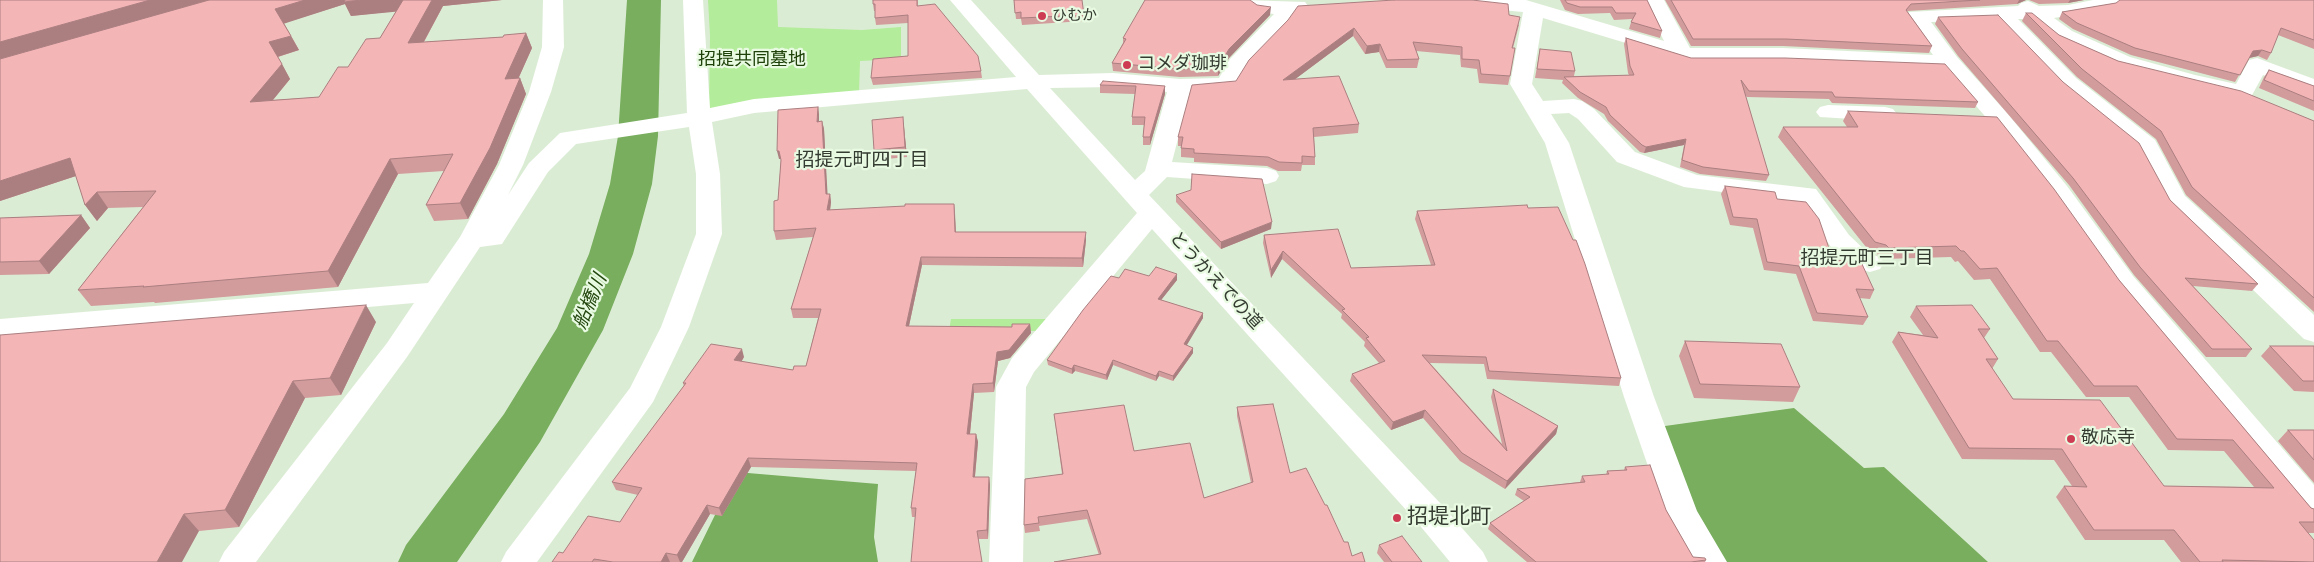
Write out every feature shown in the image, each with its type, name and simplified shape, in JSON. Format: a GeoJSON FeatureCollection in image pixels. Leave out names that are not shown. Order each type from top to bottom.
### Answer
{"type":"FeatureCollection","features":[{"type":"Feature","properties":{"kind":"street"},"geometry":{"type":"LineString","coordinates":[[236,562],[396,350],[438,292],[472,239],[512,165],[540,92],[553,47],[552,0]]}},
{"type":"Feature","properties":{"kind":"street"},"geometry":{"type":"LineString","coordinates":[[518,562],[642,394],[675,327],[710,234],[708,174],[694,118],[695,9],[693,0]]}},
{"type":"Feature","properties":{"kind":"street","name":"とうかえでの道"},"geometry":{"type":"LineString","coordinates":[[960,0],[1031,82],[1429,513],[1471,562]]}},
{"type":"Feature","properties":{"kind":"street"},"geometry":{"type":"LineString","coordinates":[[1252,0],[1264,8],[1317,5]]}},
{"type":"Feature","properties":{"kind":"street"},"geometry":{"type":"LineString","coordinates":[[1457,0],[1520,5],[1689,55],[1783,55],[1949,62]]}},
{"type":"Feature","properties":{"kind":"street"},"geometry":{"type":"LineString","coordinates":[[1654,0],[1680,51]]}},
{"type":"Feature","properties":{"kind":"street"},"geometry":{"type":"LineString","coordinates":[[2110,0],[2105,4],[2068,11],[2026,6],[2000,13],[1916,16],[1949,62],[1999,118],[2058,192],[2123,283],[2314,508]]}},
{"type":"Feature","properties":{"kind":"street"},"geometry":{"type":"LineString","coordinates":[[1520,5],[1521,84],[1557,143],[1639,397],[1682,515],[1710,562]]}},
{"type":"Feature","properties":{"kind":"street"},"geometry":{"type":"LineString","coordinates":[[472,239],[493,238],[538,168],[568,138],[694,118],[754,106],[1031,82],[1113,80],[1180,86],[1226,84],[1238,64],[1279,24],[1289,6]]}},
{"type":"Feature","properties":{"kind":"street"},"geometry":{"type":"LineString","coordinates":[[2026,6],[2064,36],[2122,62],[2252,95],[2257,65],[2314,87]]}},
{"type":"Feature","properties":{"kind":"street"},"geometry":{"type":"LineString","coordinates":[[2000,13],[2068,83],[2146,144],[2175,200],[2314,332]]}},
{"type":"Feature","properties":{"kind":"street"},"geometry":{"type":"LineString","coordinates":[[1006,562],[1011,387],[1022,366],[1144,203],[1157,174],[1180,86]]}},
{"type":"Feature","properties":{"kind":"street"},"geometry":{"type":"LineString","coordinates":[[1534,108],[1574,106],[1586,114],[1626,158],[1693,182],[1807,195],[1840,241],[1860,261],[1870,263]]}},
{"type":"Feature","properties":{"kind":"street"},"geometry":{"type":"LineString","coordinates":[[1828,112],[1904,115]]}},
{"type":"Feature","properties":{"kind":"street"},"geometry":{"type":"LineString","coordinates":[[1970,117],[1999,118]]}},
{"type":"Feature","properties":{"kind":"street"},"geometry":{"type":"LineString","coordinates":[[1158,169],[1267,176]]}},
{"type":"Feature","properties":{"kind":"street"},"geometry":{"type":"LineString","coordinates":[[0,329],[438,292]]}},
{"type":"Feature","properties":{"kind":"green space","name":"招提共同墓地"},"geometry":{"type":"Polygon","coordinates":[[[708,0],[777,0],[778,27],[862,30],[901,27],[901,59],[860,61],[859,94],[709,111],[710,36],[708,0]]]}},
{"type":"Feature","properties":{"kind":"green space"},"geometry":{"type":"Polygon","coordinates":[[[951,319],[1049,319],[1040,331],[949,331],[951,319]]]}},
{"type":"Feature","properties":{"kind":"shaded area"},"geometry":{"type":"Polygon","coordinates":[[[1794,408],[1864,468],[1884,467],[1988,562],[1717,562],[1646,424],[1665,426],[1794,408]]]}},
{"type":"Feature","properties":{"kind":"shaded area"},"geometry":{"type":"Polygon","coordinates":[[[736,472],[878,484],[874,537],[878,562],[692,562],[736,472]]]}},
{"type":"Feature","properties":{"kind":"building"},"geometry":{"type":"Polygon","coordinates":[[[0,0],[150,0],[0,42],[0,0]]]}},
{"type":"Feature","properties":{"kind":"building"},"geometry":{"type":"Polygon","coordinates":[[[209,0],[305,0],[275,9],[291,36],[269,42],[282,64],[250,102],[319,97],[338,67],[348,67],[366,39],[380,38],[403,0],[432,0],[408,43],[503,37],[504,35],[526,33],[505,79],[520,78],[490,148],[460,203],[426,205],[453,154],[390,159],[328,271],[143,287],[78,290],[156,191],[97,192],[85,205],[70,158],[0,181],[0,59],[209,0]]]}},
{"type":"Feature","properties":{"kind":"building"},"geometry":{"type":"Polygon","coordinates":[[[345,0],[361,0],[344,2],[345,0]]]}},
{"type":"Feature","properties":{"kind":"building"},"geometry":{"type":"Polygon","coordinates":[[[873,0],[917,0],[917,6],[935,4],[978,56],[981,71],[871,78],[873,59],[908,56],[908,15],[875,18],[875,4],[873,4],[873,0]]]}},
{"type":"Feature","properties":{"kind":"building"},"geometry":{"type":"Polygon","coordinates":[[[1014,0],[1082,0],[1084,15],[1021,18],[1021,12],[1015,13],[1014,0]]]}},
{"type":"Feature","properties":{"kind":"building"},"geometry":{"type":"Polygon","coordinates":[[[1145,0],[1250,0],[1257,5],[1271,7],[1229,49],[1218,68],[1180,69],[1112,63],[1126,39],[1123,38],[1145,0]]]}},
{"type":"Feature","properties":{"kind":"building"},"geometry":{"type":"Polygon","coordinates":[[[1394,0],[1472,0],[1508,4],[1509,15],[1520,17],[1512,48],[1515,48],[1510,76],[1481,74],[1479,60],[1462,59],[1462,47],[1413,42],[1419,59],[1387,60],[1380,44],[1367,46],[1354,28],[1283,80],[1339,76],[1359,124],[1313,128],[1315,157],[1302,156],[1302,163],[1279,162],[1268,157],[1194,153],[1194,149],[1181,148],[1183,137],[1178,137],[1192,85],[1236,81],[1249,60],[1288,20],[1298,6],[1394,0]]]}},
{"type":"Feature","properties":{"kind":"building"},"geometry":{"type":"Polygon","coordinates":[[[1565,0],[1647,0],[1662,31],[1631,22],[1636,13],[1616,13],[1612,7],[1580,7],[1567,3],[1565,0]]]}},
{"type":"Feature","properties":{"kind":"building"},"geometry":{"type":"Polygon","coordinates":[[[1671,0],[1980,0],[1911,4],[1906,10],[1932,46],[1786,39],[1693,39],[1671,0]]]}},
{"type":"Feature","properties":{"kind":"building"},"geometry":{"type":"Polygon","coordinates":[[[2120,0],[2314,0],[2314,40],[2281,28],[2271,53],[2262,50],[2253,51],[2240,75],[2135,48],[2077,23],[2062,12],[2116,3],[2120,0]]]}},
{"type":"Feature","properties":{"kind":"building"},"geometry":{"type":"Polygon","coordinates":[[[2026,13],[2032,13],[2059,35],[2118,61],[2241,91],[2314,121],[2314,298],[2192,187],[2161,131],[2082,69],[2026,13]]]}},
{"type":"Feature","properties":{"kind":"building"},"geometry":{"type":"Polygon","coordinates":[[[1998,15],[2063,82],[2139,143],[2170,200],[2258,284],[2185,278],[2252,349],[2212,349],[2140,267],[2073,178],[1962,49],[1938,17],[1998,15]]]}},
{"type":"Feature","properties":{"kind":"building"},"geometry":{"type":"Polygon","coordinates":[[[1626,38],[1691,58],[1785,58],[1945,64],[1978,102],[1835,97],[1832,92],[1749,91],[1741,80],[1769,175],[1703,167],[1682,160],[1686,139],[1646,147],[1642,145],[1610,115],[1606,107],[1580,92],[1564,77],[1634,75],[1630,66],[1626,38]]]}},
{"type":"Feature","properties":{"kind":"building"},"geometry":{"type":"Polygon","coordinates":[[[1540,49],[1571,52],[1575,71],[1537,69],[1540,49]]]}},
{"type":"Feature","properties":{"kind":"building"},"geometry":{"type":"Polygon","coordinates":[[[2269,70],[2314,86],[2314,101],[2264,80],[2269,70]]]}},
{"type":"Feature","properties":{"kind":"building"},"geometry":{"type":"Polygon","coordinates":[[[1103,81],[1165,86],[1150,137],[1143,137],[1145,117],[1132,117],[1136,86],[1100,85],[1103,81]]]}},
{"type":"Feature","properties":{"kind":"building"},"geometry":{"type":"Polygon","coordinates":[[[818,107],[817,122],[822,121],[826,194],[830,194],[827,210],[905,206],[905,204],[954,204],[955,232],[1086,232],[1082,258],[921,257],[906,326],[1012,327],[1012,324],[1030,324],[1009,350],[997,352],[993,383],[973,384],[967,434],[976,434],[973,477],[989,477],[987,530],[977,531],[982,562],[911,562],[916,508],[911,508],[917,463],[748,458],[719,508],[707,505],[677,555],[666,553],[661,562],[613,562],[594,559],[592,562],[552,562],[559,552],[563,553],[588,516],[620,522],[642,488],[612,482],[686,383],[683,383],[711,344],[742,349],[734,360],[793,370],[794,366],[806,366],[821,309],[791,309],[816,228],[774,231],[774,201],[778,200],[781,160],[779,151],[777,151],[778,110],[818,107]]]}},
{"type":"Feature","properties":{"kind":"building"},"geometry":{"type":"Polygon","coordinates":[[[1848,111],[1997,117],[2054,189],[2119,280],[2311,508],[2314,509],[2314,522],[2299,522],[2314,540],[2314,562],[2222,560],[2223,562],[2200,562],[2174,530],[2094,530],[2064,486],[2087,487],[2062,449],[1969,448],[1898,332],[1938,338],[1916,306],[1972,305],[1990,329],[1978,329],[1998,359],[1986,359],[2013,399],[2100,400],[2164,486],[2274,488],[2233,440],[2177,439],[2137,386],[2094,386],[2058,341],[2047,341],[1997,268],[1980,269],[1964,251],[1961,251],[1956,246],[1889,248],[1886,245],[1875,242],[1783,127],[1858,127],[1848,111]]]}},
{"type":"Feature","properties":{"kind":"building"},"geometry":{"type":"Polygon","coordinates":[[[903,117],[905,147],[874,150],[872,120],[903,117]]]}},
{"type":"Feature","properties":{"kind":"building"},"geometry":{"type":"Polygon","coordinates":[[[1192,174],[1262,179],[1272,222],[1221,242],[1176,195],[1191,190],[1192,174]]]}},
{"type":"Feature","properties":{"kind":"building"},"geometry":{"type":"Polygon","coordinates":[[[1725,186],[1775,192],[1777,199],[1806,202],[1819,219],[1833,260],[1861,262],[1874,290],[1856,289],[1868,317],[1817,313],[1799,266],[1767,262],[1757,219],[1733,217],[1725,186]]]}},
{"type":"Feature","properties":{"kind":"building"},"geometry":{"type":"Polygon","coordinates":[[[1527,205],[1528,208],[1558,207],[1573,240],[1576,240],[1621,378],[1489,371],[1486,357],[1422,355],[1507,451],[1493,389],[1558,426],[1507,481],[1462,453],[1425,410],[1393,422],[1352,374],[1385,361],[1366,338],[1369,337],[1342,310],[1345,309],[1283,251],[1271,270],[1264,235],[1338,229],[1351,268],[1435,265],[1417,211],[1527,205]]]}},
{"type":"Feature","properties":{"kind":"building"},"geometry":{"type":"Polygon","coordinates":[[[81,215],[39,261],[0,262],[0,218],[81,215]]]}},
{"type":"Feature","properties":{"kind":"building"},"geometry":{"type":"Polygon","coordinates":[[[1156,267],[1177,274],[1158,299],[1203,313],[1184,344],[1193,348],[1173,376],[1159,371],[1156,376],[1113,360],[1106,375],[1074,365],[1072,369],[1047,360],[1083,310],[1111,276],[1119,278],[1125,269],[1149,276],[1156,267]]]}},
{"type":"Feature","properties":{"kind":"building"},"geometry":{"type":"Polygon","coordinates":[[[366,305],[330,378],[293,381],[225,510],[184,514],[157,562],[0,562],[0,335],[366,305]]]}},
{"type":"Feature","properties":{"kind":"building"},"geometry":{"type":"Polygon","coordinates":[[[1685,341],[1781,344],[1800,387],[1700,384],[1685,341]]]}},
{"type":"Feature","properties":{"kind":"building"},"geometry":{"type":"Polygon","coordinates":[[[2270,346],[2314,346],[2314,381],[2303,381],[2270,346]]]}},
{"type":"Feature","properties":{"kind":"building"},"geometry":{"type":"Polygon","coordinates":[[[1273,404],[1290,473],[1306,468],[1325,505],[1327,505],[1344,542],[1348,542],[1352,556],[1362,552],[1365,562],[1054,562],[1101,554],[1087,510],[1038,517],[1039,523],[1024,525],[1025,479],[1063,474],[1054,414],[1124,405],[1134,451],[1190,443],[1204,498],[1253,482],[1237,407],[1273,404]]]}},
{"type":"Feature","properties":{"kind":"building"},"geometry":{"type":"Polygon","coordinates":[[[2288,430],[2314,430],[2314,460],[2288,430]]]}},
{"type":"Feature","properties":{"kind":"building"},"geometry":{"type":"Polygon","coordinates":[[[1650,465],[1666,510],[1693,557],[1705,558],[1706,560],[1691,562],[1536,562],[1490,523],[1530,497],[1517,489],[1585,482],[1582,476],[1609,474],[1607,471],[1627,470],[1625,467],[1650,465]]]}},
{"type":"Feature","properties":{"kind":"building"},"geometry":{"type":"Polygon","coordinates":[[[1402,536],[1422,562],[1392,562],[1379,545],[1402,536]]]}},
{"type":"Feature","properties":{"kind":"waterway","name":"船橋川"},"geometry":{"type":"LineString","coordinates":[[426,562],[522,428],[580,330],[611,254],[631,184],[638,136],[644,0]]}},
{"type":"Feature","properties":{"kind":"place","name":"ひむか"},"geometry":{"type":"Point","coordinates":[1042,16]}},
{"type":"Feature","properties":{"kind":"place","name":"コメダ珈琲"},"geometry":{"type":"Point","coordinates":[1127,65]}},
{"type":"Feature","properties":{"kind":"place","name":"敬応寺"},"geometry":{"type":"Point","coordinates":[2071,439]}},
{"type":"Feature","properties":{"kind":"place","name":"招堤北町"},"geometry":{"type":"Point","coordinates":[1397,518]}},
{"type":"Feature","properties":{"kind":"district","name":"招提元町四丁目"},"geometry":{"type":"Point","coordinates":[862,161]}},
{"type":"Feature","properties":{"kind":"district","name":"招提元町三丁目"},"geometry":{"type":"Point","coordinates":[1867,259]}}]}
